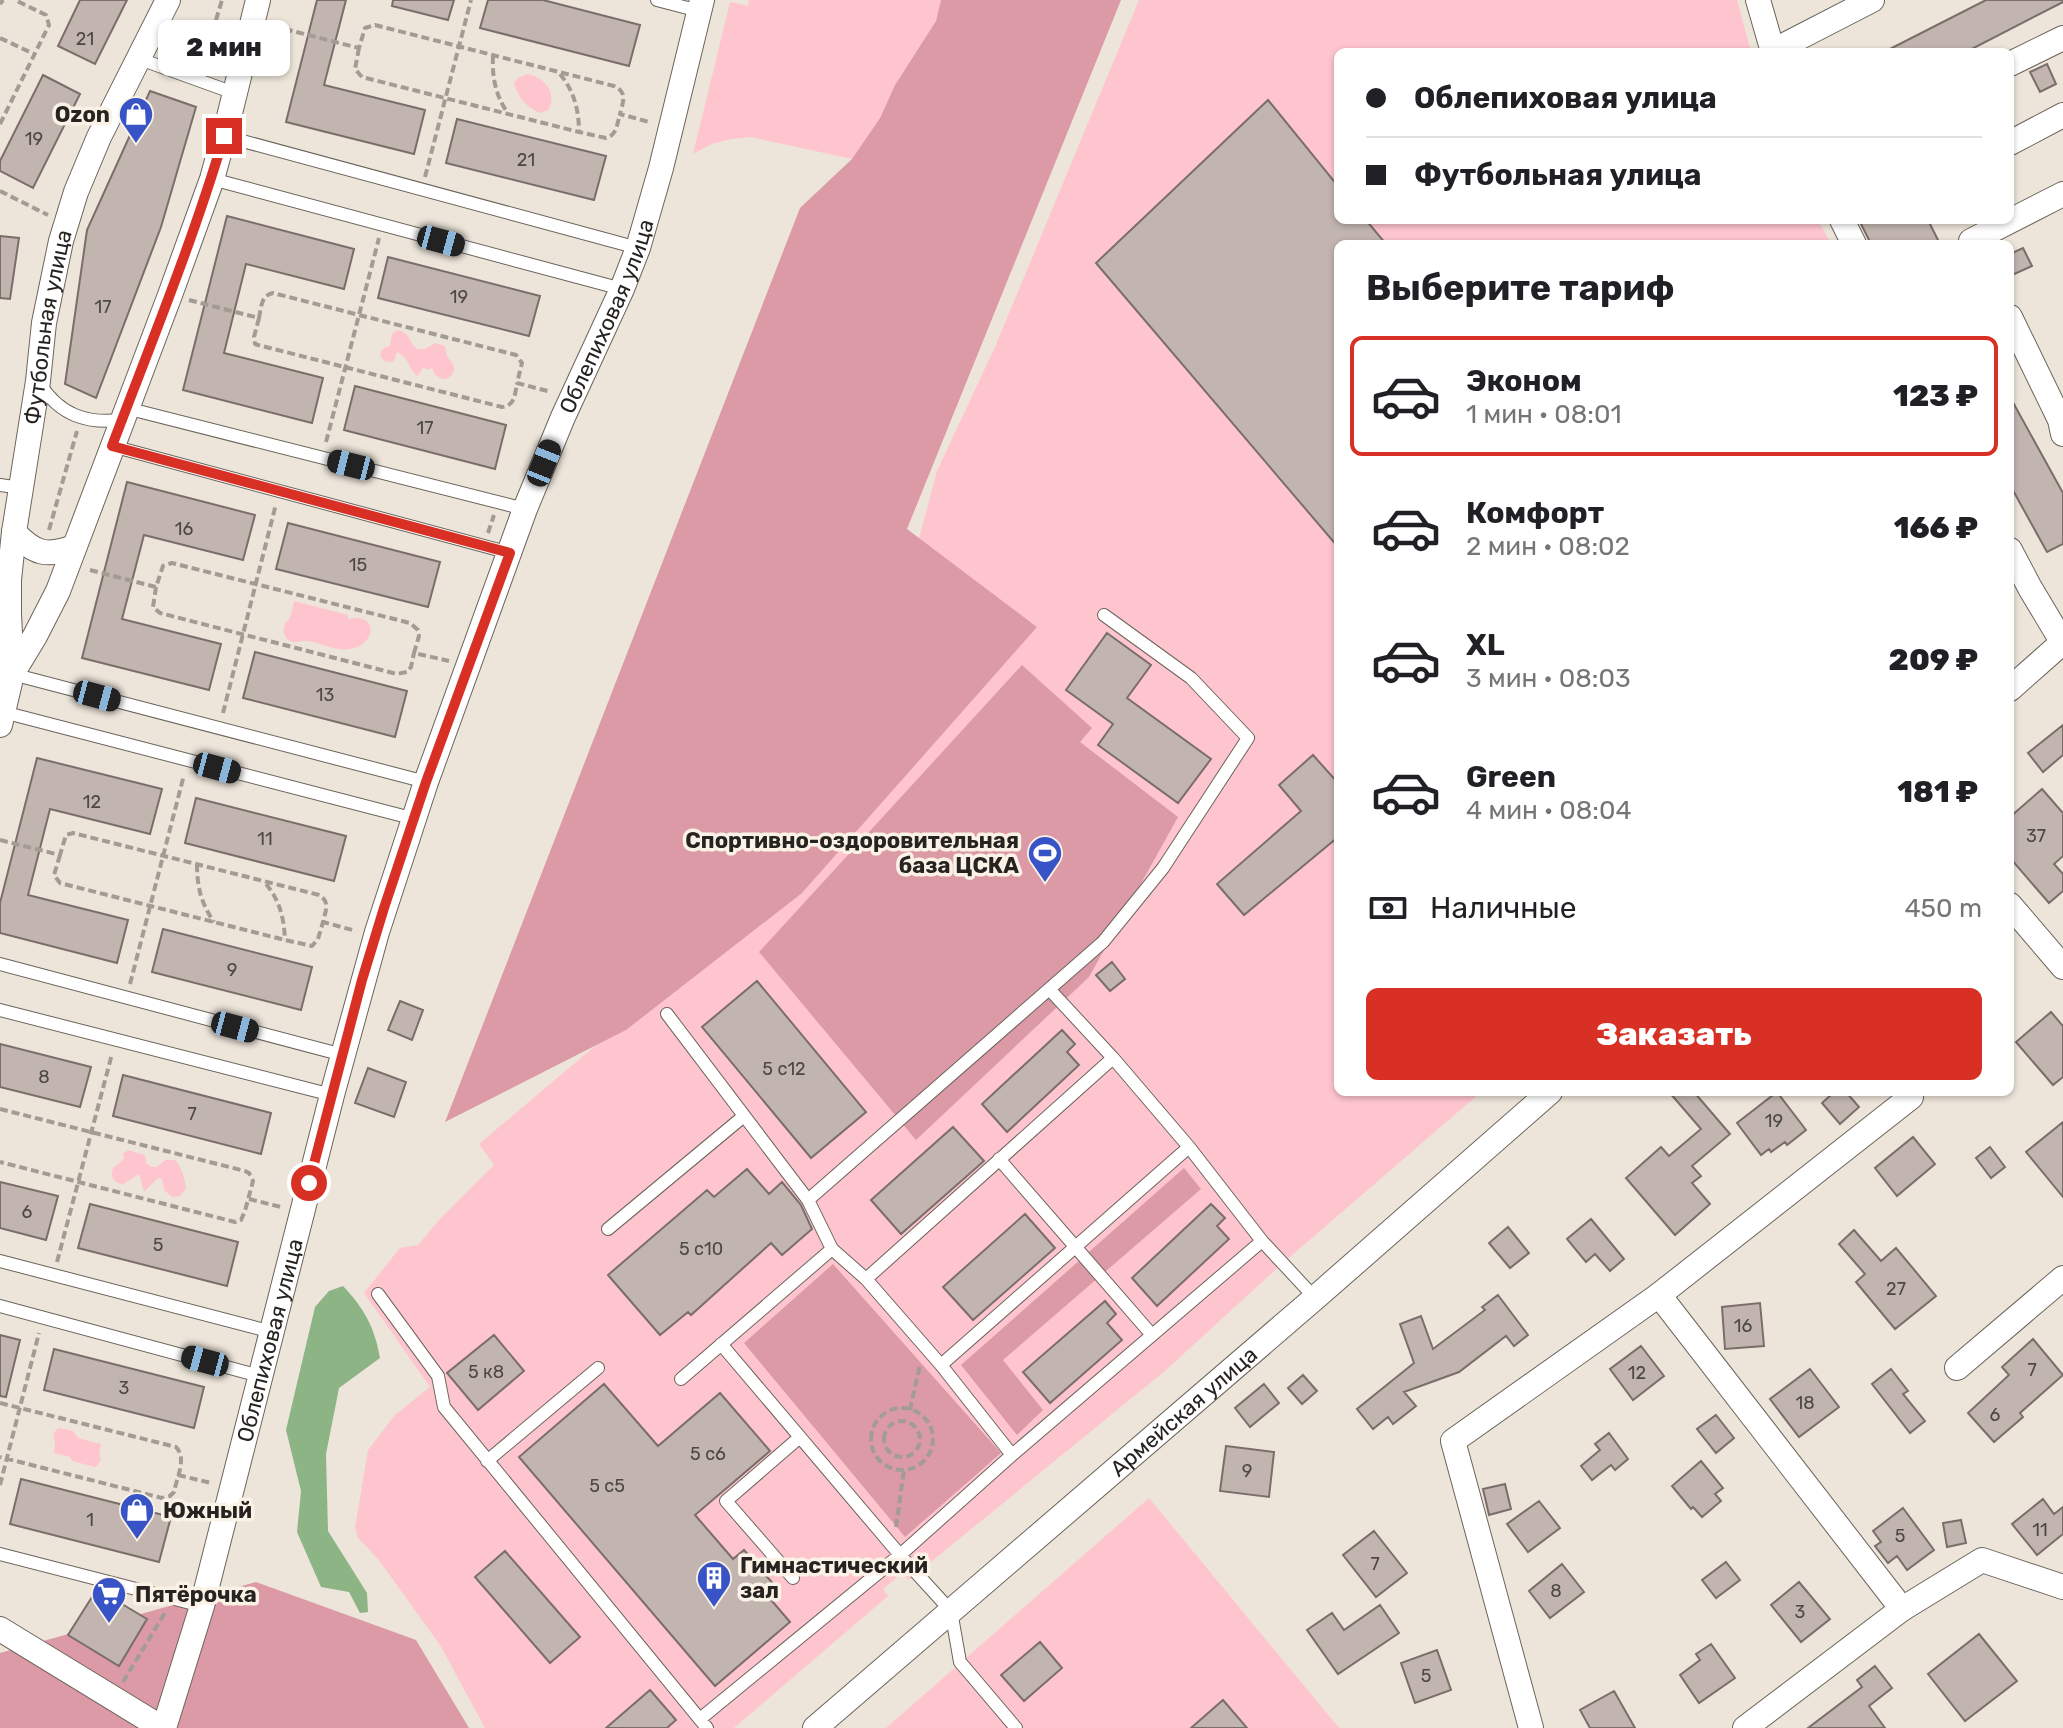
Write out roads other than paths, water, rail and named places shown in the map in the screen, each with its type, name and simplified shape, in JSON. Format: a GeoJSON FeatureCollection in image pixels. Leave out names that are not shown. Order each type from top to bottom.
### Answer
{"type":"FeatureCollection","features":[{"type":"Feature","properties":{"kind":"street","name":"Футбольная улица"},"geometry":{"type":"LineString","coordinates":[[2,719],[12,674],[7,531],[10,486],[38,381],[44,323],[61,241],[76,192],[99,137],[168,0]]}},
{"type":"Feature","properties":{"kind":"street"},"geometry":{"type":"LineString","coordinates":[[1758,0],[1772,48]]}},
{"type":"Feature","properties":{"kind":"street"},"geometry":{"type":"LineString","coordinates":[[1781,48],[1872,0]]}},
{"type":"Feature","properties":{"kind":"street","name":"Облепиховая улица"},"geometry":{"type":"LineString","coordinates":[[163,1728],[202,1606],[332,1095],[376,936],[426,782],[525,509],[638,248],[700,5]]}},
{"type":"Feature","properties":{"kind":"street","name":"Футбольная улица"},"geometry":{"type":"LineString","coordinates":[[12,674],[47,614],[170,295],[212,179],[256,10]]}},
{"type":"Feature","properties":{"kind":"street"},"geometry":{"type":"LineString","coordinates":[[2014,62],[2063,38]]}},
{"type":"Feature","properties":{"kind":"street"},"geometry":{"type":"LineString","coordinates":[[2014,141],[2063,115]]}},
{"type":"Feature","properties":{"kind":"street"},"geometry":{"type":"LineString","coordinates":[[2014,215],[2063,194]]}},
{"type":"Feature","properties":{"kind":"street"},"geometry":{"type":"LineString","coordinates":[[1967,235],[1993,224]]}},
{"type":"Feature","properties":{"kind":"street"},"geometry":{"type":"LineString","coordinates":[[2014,325],[2062,422]]}},
{"type":"Feature","properties":{"kind":"street"},"geometry":{"type":"LineString","coordinates":[[7,531],[42,552],[71,556]]}},
{"type":"Feature","properties":{"kind":"street"},"geometry":{"type":"LineString","coordinates":[[2014,558],[2063,642],[2014,685]]}},
{"type":"Feature","properties":{"kind":"street"},"geometry":{"type":"LineString","coordinates":[[2014,909],[2062,963]]}},
{"type":"Feature","properties":{"kind":"street","name":"Армейская улица"},"geometry":{"type":"LineString","coordinates":[[815,1728],[1545,1096]]}},
{"type":"Feature","properties":{"kind":"street"},"geometry":{"type":"LineString","coordinates":[[1531,1728],[1453,1441],[1659,1295],[1911,1097]]}},
{"type":"Feature","properties":{"kind":"street"},"geometry":{"type":"LineString","coordinates":[[1957,1368],[2063,1278]]}},
{"type":"Feature","properties":{"kind":"street"},"geometry":{"type":"LineString","coordinates":[[1659,1295],[1902,1609]]}},
{"type":"Feature","properties":{"kind":"street"},"geometry":{"type":"LineString","coordinates":[[1745,1728],[1902,1609],[1982,1560],[2063,1587]]}},
{"type":"Feature","properties":{"kind":"street"},"geometry":{"type":"LineString","coordinates":[[0,1629],[163,1728]]}},
{"type":"Feature","properties":{"kind":"lane"},"geometry":{"type":"LineString","coordinates":[[657,0],[700,5]]}},
{"type":"Feature","properties":{"kind":"lane"},"geometry":{"type":"LineString","coordinates":[[140,59],[234,93]]}},
{"type":"Feature","properties":{"kind":"lane"},"geometry":{"type":"LineString","coordinates":[[224,136],[638,248]]}},
{"type":"Feature","properties":{"kind":"lane"},"geometry":{"type":"LineString","coordinates":[[212,179],[622,289]]}},
{"type":"Feature","properties":{"kind":"lane"},"geometry":{"type":"LineString","coordinates":[[38,381],[59,406],[81,418],[106,422],[124,414],[525,509]]}},
{"type":"Feature","properties":{"kind":"lane"},"geometry":{"type":"LineString","coordinates":[[112,446],[510,553]]}},
{"type":"Feature","properties":{"kind":"lane"},"geometry":{"type":"LineString","coordinates":[[808,1200],[1103,942],[1163,868],[1248,738],[1191,678],[1104,615]]}},
{"type":"Feature","properties":{"kind":"lane"},"geometry":{"type":"LineString","coordinates":[[12,674],[426,782]]}},
{"type":"Feature","properties":{"kind":"lane"},"geometry":{"type":"LineString","coordinates":[[2,719],[415,819]]}},
{"type":"Feature","properties":{"kind":"lane"},"geometry":{"type":"LineString","coordinates":[[0,964],[343,1055]]}},
{"type":"Feature","properties":{"kind":"lane"},"geometry":{"type":"LineString","coordinates":[[1050,990],[1113,1058],[1189,1147],[1262,1241],[1315,1298]]}},
{"type":"Feature","properties":{"kind":"lane"},"geometry":{"type":"LineString","coordinates":[[0,1010],[332,1095]]}},
{"type":"Feature","properties":{"kind":"lane"},"geometry":{"type":"LineString","coordinates":[[667,1014],[808,1200],[832,1249],[866,1279],[924,1345],[1012,1455]]}},
{"type":"Feature","properties":{"kind":"lane"},"geometry":{"type":"LineString","coordinates":[[866,1279],[1113,1058]]}},
{"type":"Feature","properties":{"kind":"lane"},"geometry":{"type":"LineString","coordinates":[[608,1229],[744,1116]]}},
{"type":"Feature","properties":{"kind":"lane"},"geometry":{"type":"LineString","coordinates":[[941,1365],[1189,1147]]}},
{"type":"Feature","properties":{"kind":"lane"},"geometry":{"type":"LineString","coordinates":[[999,1159],[1152,1335]]}},
{"type":"Feature","properties":{"kind":"lane"},"geometry":{"type":"LineString","coordinates":[[378,1294],[438,1376],[444,1407],[703,1723],[896,1551],[1262,1241]]}},
{"type":"Feature","properties":{"kind":"lane"},"geometry":{"type":"LineString","coordinates":[[681,1379],[832,1249]]}},
{"type":"Feature","properties":{"kind":"lane"},"geometry":{"type":"LineString","coordinates":[[0,1261],[272,1332]]}},
{"type":"Feature","properties":{"kind":"lane"},"geometry":{"type":"LineString","coordinates":[[0,1306],[260,1376]]}},
{"type":"Feature","properties":{"kind":"lane"},"geometry":{"type":"LineString","coordinates":[[721,1344],[896,1551],[951,1611],[960,1662],[1016,1728]]}},
{"type":"Feature","properties":{"kind":"lane"},"geometry":{"type":"LineString","coordinates":[[487,1461],[598,1368]]}},
{"type":"Feature","properties":{"kind":"lane"},"geometry":{"type":"LineString","coordinates":[[793,1578],[726,1501],[800,1437]]}},
{"type":"Feature","properties":{"kind":"lane"},"geometry":{"type":"LineString","coordinates":[[0,1554],[202,1606]]}},
{"type":"Feature","properties":{"kind":"place","name":"Ozon"},"geometry":{"type":"Point","coordinates":[136,145]}},
{"type":"Feature","properties":{"kind":"place","name":"Спортивно-оздоровительная база ЦСКА"},"geometry":{"type":"Point","coordinates":[1045,884]}},
{"type":"Feature","properties":{"kind":"place","name":"Южный"},"geometry":{"type":"Point","coordinates":[137,1541]}},
{"type":"Feature","properties":{"kind":"place","name":"Гимнастический зал"},"geometry":{"type":"Point","coordinates":[714,1609]}},
{"type":"Feature","properties":{"kind":"place","name":"Пятёрочка"},"geometry":{"type":"Point","coordinates":[109,1625]}}]}
